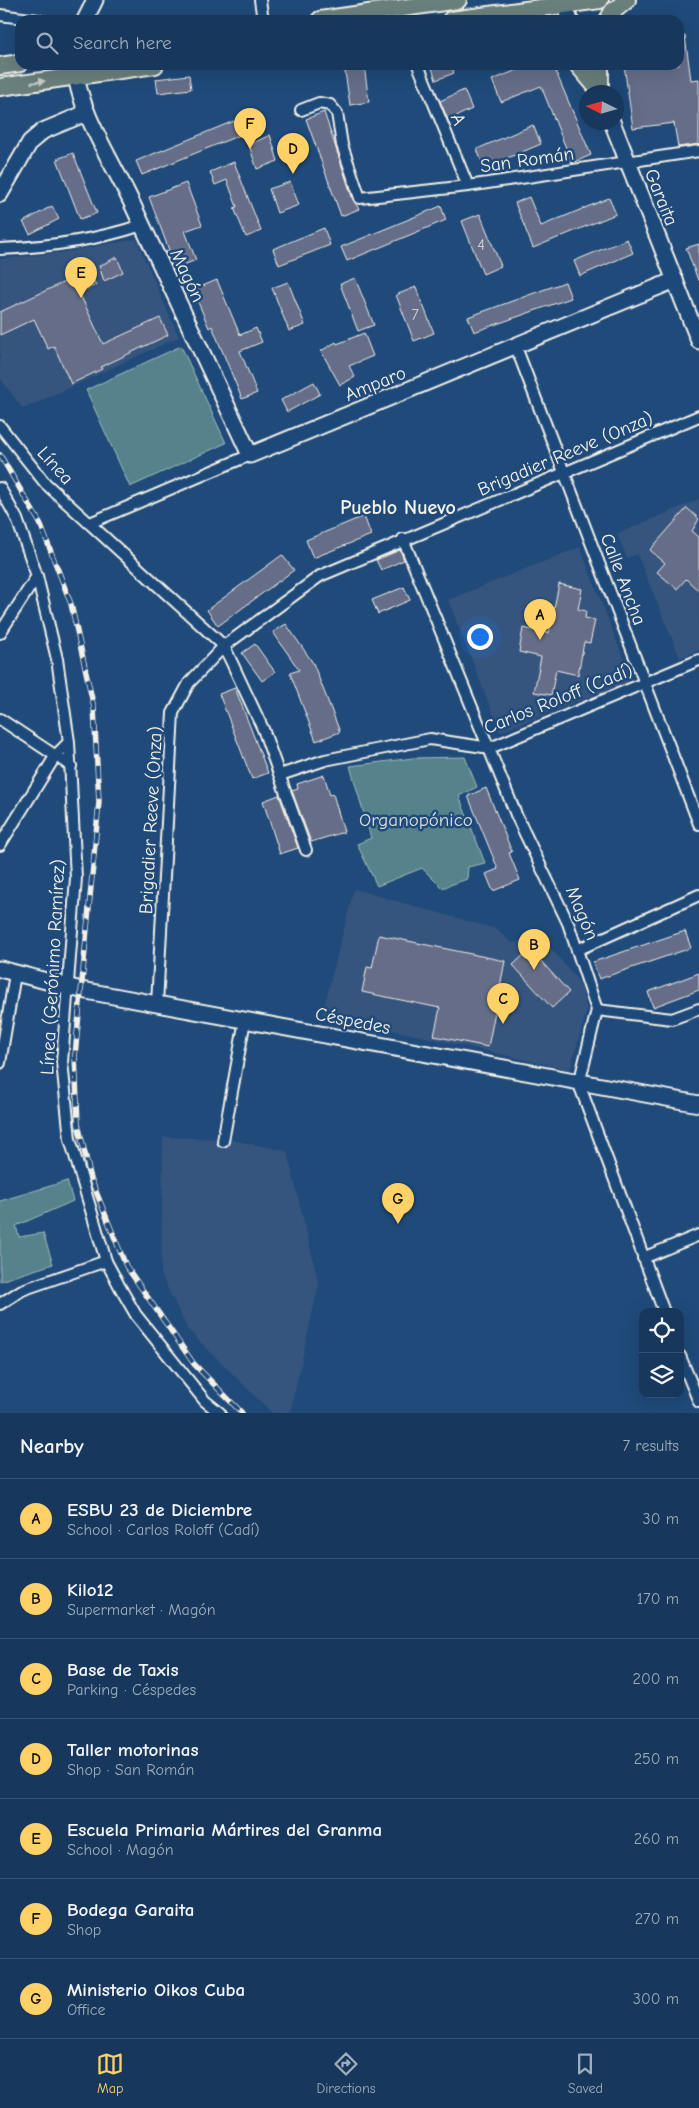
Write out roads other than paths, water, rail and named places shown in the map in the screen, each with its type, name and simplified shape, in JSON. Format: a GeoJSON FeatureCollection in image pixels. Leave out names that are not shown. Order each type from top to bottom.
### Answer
{"type":"FeatureCollection","features":[{"type":"Feature","properties":{"kind":"main road"},"geometry":{"type":"LineString","coordinates":[[354,15],[458,0]]}},
{"type":"Feature","properties":{"kind":"main road"},"geometry":{"type":"LineString","coordinates":[[499,15],[566,8],[600,0]]}},
{"type":"Feature","properties":{"kind":"main road"},"geometry":{"type":"LineString","coordinates":[[611,15],[627,0]]}},
{"type":"Feature","properties":{"kind":"main road"},"geometry":{"type":"LineString","coordinates":[[0,66],[15,64]]}},
{"type":"Feature","properties":{"kind":"main road"},"geometry":{"type":"LineString","coordinates":[[0,87],[74,71],[88,70]]}},
{"type":"Feature","properties":{"kind":"main road"},"geometry":{"type":"LineString","coordinates":[[582,70],[595,85]]}},
{"type":"Feature","properties":{"kind":"main road"},"geometry":{"type":"LineString","coordinates":[[600,70],[601,85]]}},
{"type":"Feature","properties":{"kind":"street"},"geometry":{"type":"LineString","coordinates":[[88,15],[95,0]]}},
{"type":"Feature","properties":{"kind":"street"},"geometry":{"type":"LineString","coordinates":[[260,0],[262,15]]}},
{"type":"Feature","properties":{"kind":"street"},"geometry":{"type":"LineString","coordinates":[[0,16],[15,18]]}},
{"type":"Feature","properties":{"kind":"street","name":"A"},"geometry":{"type":"LineString","coordinates":[[420,70],[468,186]]}},
{"type":"Feature","properties":{"kind":"street"},"geometry":{"type":"LineString","coordinates":[[591,70],[598,85]]}},
{"type":"Feature","properties":{"kind":"street","name":"Magón"},"geometry":{"type":"LineString","coordinates":[[74,71],[86,113],[142,225],[250,455]]}},
{"type":"Feature","properties":{"kind":"street","name":"San Román"},"geometry":{"type":"LineString","coordinates":[[301,110],[319,103],[330,105],[337,113],[342,145],[360,198],[468,186],[699,151]]}},
{"type":"Feature","properties":{"kind":"street"},"geometry":{"type":"LineString","coordinates":[[0,194],[30,142],[43,131],[86,113]]}},
{"type":"Feature","properties":{"kind":"street","name":"Garaita"},"geometry":{"type":"LineString","coordinates":[[615,130],[699,341]]}},
{"type":"Feature","properties":{"kind":"street"},"geometry":{"type":"LineString","coordinates":[[0,249],[37,247],[124,231],[142,225]]}},
{"type":"Feature","properties":{"kind":"street","name":"Amparo"},"geometry":{"type":"LineString","coordinates":[[90,523],[675,280]]}},
{"type":"Feature","properties":{"kind":"street","name":"Calle Ancha"},"geometry":{"type":"LineString","coordinates":[[516,347],[699,824]]}},
{"type":"Feature","properties":{"kind":"street","name":"Brigadier Reeve (Onza)"},"geometry":{"type":"LineString","coordinates":[[158,1004],[173,714],[189,683],[224,646],[320,576],[403,539],[699,416]]}},
{"type":"Feature","properties":{"kind":"street","name":"Línea"},"geometry":{"type":"LineString","coordinates":[[0,426],[45,483],[167,597],[224,646]]}},
{"type":"Feature","properties":{"kind":"street","name":"Línea (Gerónimo Ramírez)"},"geometry":{"type":"LineString","coordinates":[[0,488],[17,519],[37,576],[57,659],[69,742],[76,878],[66,986],[62,1062],[70,1139],[106,1260],[136,1315],[205,1401],[220,1413]]}},
{"type":"Feature","properties":{"kind":"street","name":"Magón"},"geometry":{"type":"LineString","coordinates":[[403,539],[517,817],[568,923],[597,1010]]}},
{"type":"Feature","properties":{"kind":"street"},"geometry":{"type":"LineString","coordinates":[[0,633],[37,576]]}},
{"type":"Feature","properties":{"kind":"street"},"geometry":{"type":"LineString","coordinates":[[224,646],[251,701],[280,775],[306,850]]}},
{"type":"Feature","properties":{"kind":"street","name":"Carlos Roloff (Cadí)"},"geometry":{"type":"LineString","coordinates":[[280,775],[324,760],[430,739],[490,748],[699,660]]}},
{"type":"Feature","properties":{"kind":"street"},"geometry":{"type":"LineString","coordinates":[[0,719],[71,766]]}},
{"type":"Feature","properties":{"kind":"street"},"geometry":{"type":"LineString","coordinates":[[0,845],[56,755],[69,742]]}},
{"type":"Feature","properties":{"kind":"street"},"geometry":{"type":"LineString","coordinates":[[577,950],[699,895]]}},
{"type":"Feature","properties":{"kind":"street","name":"Céspedes"},"geometry":{"type":"LineString","coordinates":[[0,969],[66,986],[158,1004],[579,1084],[699,1104]]}},
{"type":"Feature","properties":{"kind":"street"},"geometry":{"type":"LineString","coordinates":[[0,1063],[15,974]]}},
{"type":"Feature","properties":{"kind":"street"},"geometry":{"type":"LineString","coordinates":[[662,1308],[579,1084],[597,1010],[672,1019],[699,1009]]}},
{"type":"Feature","properties":{"kind":"street"},"geometry":{"type":"LineString","coordinates":[[223,1141],[245,1020]]}},
{"type":"Feature","properties":{"kind":"street"},"geometry":{"type":"LineString","coordinates":[[643,1258],[699,1235]]}},
{"type":"Feature","properties":{"kind":"street"},"geometry":{"type":"LineString","coordinates":[[0,1304],[22,1290],[106,1260]]}},
{"type":"Feature","properties":{"kind":"street"},"geometry":{"type":"LineString","coordinates":[[684,1366],[699,1402]]}},
{"type":"Feature","properties":{"kind":"railway"},"geometry":{"type":"LineString","coordinates":[[0,455],[40,523],[71,604],[94,708],[99,802],[75,1056],[78,1124],[91,1179],[126,1266],[194,1364],[242,1413]]}},
{"type":"Feature","properties":{"kind":"place","name":"Bodega Garaita"},"geometry":{"type":"Point","coordinates":[250,149]}},
{"type":"Feature","properties":{"kind":"place","name":"Taller motorinas"},"geometry":{"type":"Point","coordinates":[293,174]}},
{"type":"Feature","properties":{"kind":"place","name":"Escuela Primaria Mártires del Granma"},"geometry":{"type":"Point","coordinates":[81,298]}},
{"type":"Feature","properties":{"kind":"place","name":"ESBU 23 de Diciembre"},"geometry":{"type":"Point","coordinates":[540,640]}},
{"type":"Feature","properties":{"kind":"place","name":"Kilo12"},"geometry":{"type":"Point","coordinates":[534,970]}},
{"type":"Feature","properties":{"kind":"place","name":"Base de Taxis"},"geometry":{"type":"Point","coordinates":[503,1024]}},
{"type":"Feature","properties":{"kind":"place","name":"Ministerio Oikos Cuba"},"geometry":{"type":"Point","coordinates":[398,1224]}},
{"type":"Feature","properties":{"kind":"district","name":"Pueblo Nuevo"},"geometry":{"type":"Point","coordinates":[398,507]}},
{"type":"Feature","properties":{"kind":"park label","name":"Organopónico"},"geometry":{"type":"Point","coordinates":[416,819]}}]}
